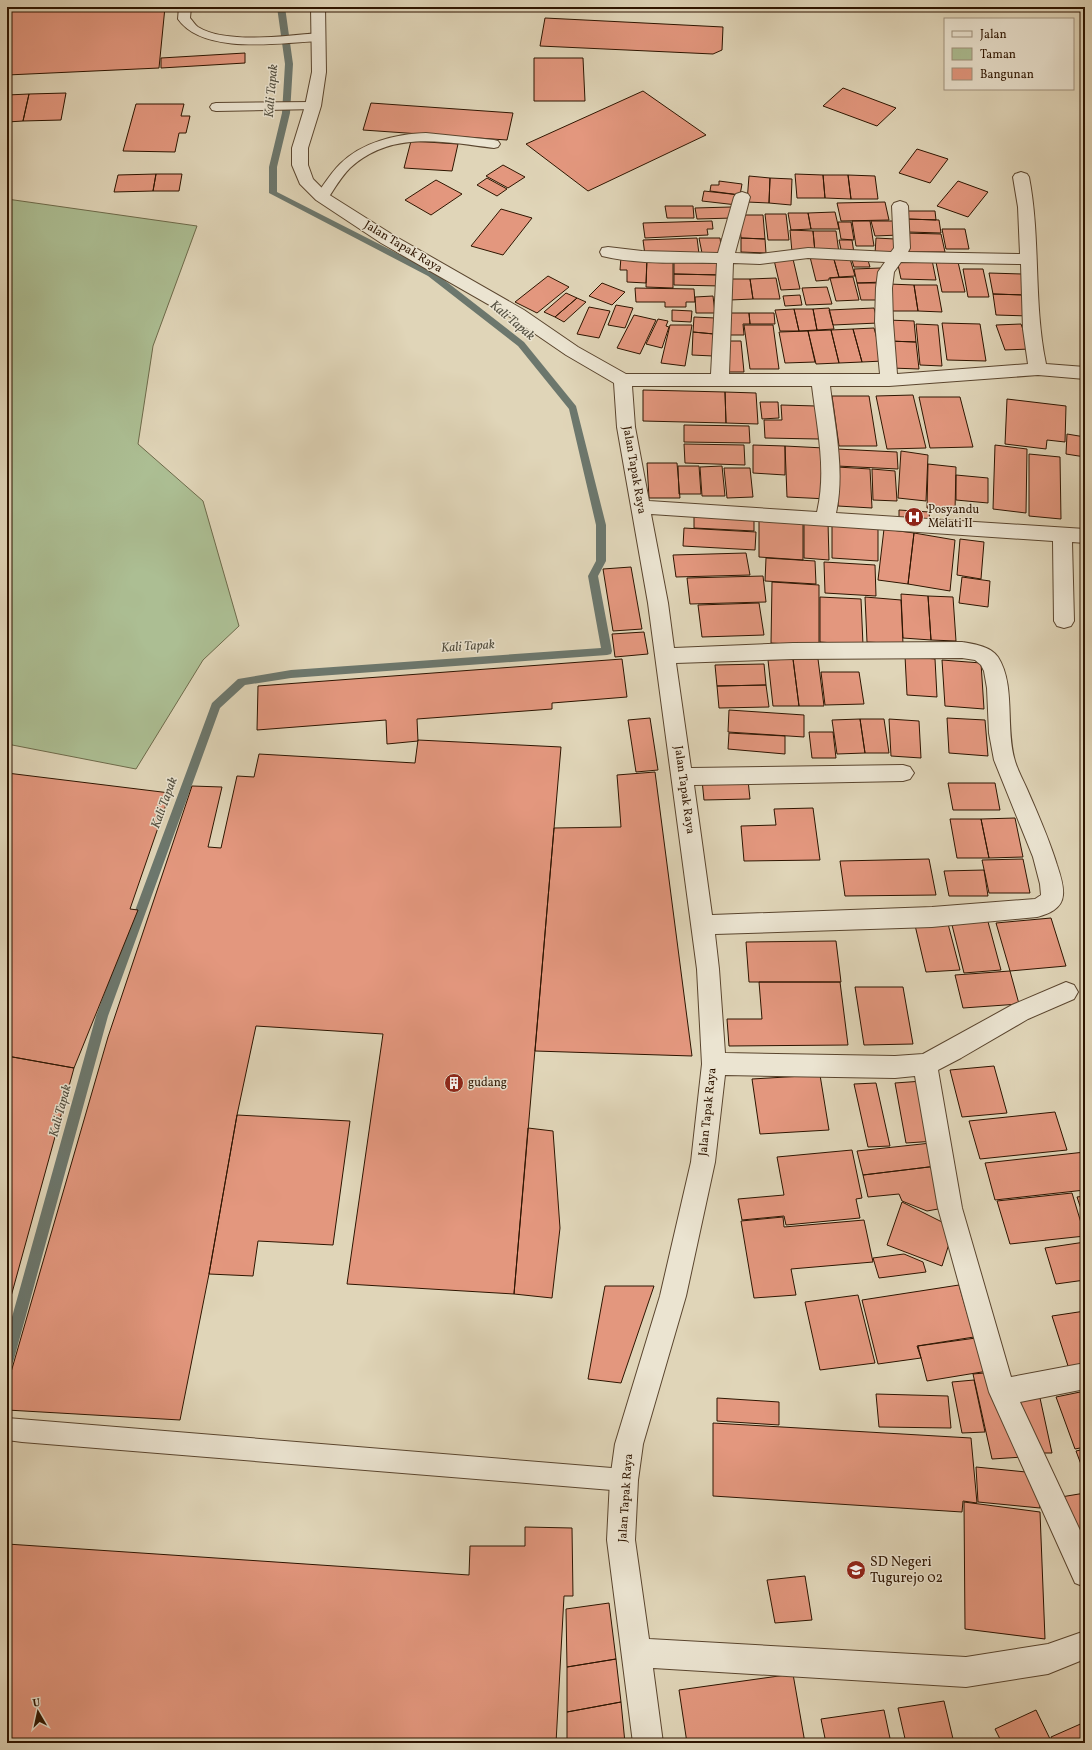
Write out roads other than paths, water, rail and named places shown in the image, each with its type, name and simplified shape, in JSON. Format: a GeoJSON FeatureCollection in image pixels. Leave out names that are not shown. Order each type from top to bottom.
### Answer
{"type":"FeatureCollection","features":[{"type":"Feature","properties":{"kind":"street","name":"Jalan Tapak Raya"},"geometry":{"type":"LineString","coordinates":[[318,7],[312,37],[319,72],[307,106],[300,148],[300,165],[306,181],[322,197],[387,239],[518,314],[572,350],[623,380],[626,427],[642,507],[666,656],[708,969],[714,1064],[703,1162],[673,1296],[630,1444],[624,1480],[621,1540],[648,1743]]}},
{"type":"Feature","properties":{"kind":"street"},"geometry":{"type":"LineString","coordinates":[[1021,177],[1026,206],[1029,259],[1028,284],[1032,346],[1038,369]]}},
{"type":"Feature","properties":{"kind":"street"},"geometry":{"type":"LineString","coordinates":[[720,380],[725,258],[742,196]]}},
{"type":"Feature","properties":{"kind":"street"},"geometry":{"type":"LineString","coordinates":[[889,380],[884,322],[884,288],[886,272],[902,248],[900,206]]}},
{"type":"Feature","properties":{"kind":"street"},"geometry":{"type":"LineString","coordinates":[[608,252],[642,256],[760,259],[808,253],[895,257],[1029,259]]}},
{"type":"Feature","properties":{"kind":"street"},"geometry":{"type":"LineString","coordinates":[[623,380],[889,380],[1038,369],[1085,373]]}},
{"type":"Feature","properties":{"kind":"street"},"geometry":{"type":"LineString","coordinates":[[820,380],[831,467],[830,496],[825,518]]}},
{"type":"Feature","properties":{"kind":"street"},"geometry":{"type":"LineString","coordinates":[[642,507],[1085,536]]}},
{"type":"Feature","properties":{"kind":"street"},"geometry":{"type":"LineString","coordinates":[[1062,535],[1064,621]]}},
{"type":"Feature","properties":{"kind":"street"},"geometry":{"type":"LineString","coordinates":[[666,656],[793,651],[962,650],[979,652],[988,658],[992,665],[997,687],[1000,733],[1005,761],[1024,805],[1048,872],[1052,894],[1051,900],[1047,904],[1037,908],[932,917],[702,925]]}},
{"type":"Feature","properties":{"kind":"street"},"geometry":{"type":"LineString","coordinates":[[682,777],[903,773]]}},
{"type":"Feature","properties":{"kind":"street"},"geometry":{"type":"LineString","coordinates":[[714,1064],[895,1067],[925,1065],[953,1051],[1020,1012],[1066,992]]}},
{"type":"Feature","properties":{"kind":"street"},"geometry":{"type":"LineString","coordinates":[[925,1065],[950,1208],[1002,1392],[1085,1573]]}},
{"type":"Feature","properties":{"kind":"street"},"geometry":{"type":"LineString","coordinates":[[1002,1392],[1085,1376]]}},
{"type":"Feature","properties":{"kind":"street"},"geometry":{"type":"LineString","coordinates":[[636,1652],[966,1672],[1048,1659],[1085,1645]]}},
{"type":"Feature","properties":{"kind":"lane"},"geometry":{"type":"LineString","coordinates":[[185,7],[184,19],[195,30],[213,38],[244,41],[312,37]]}},
{"type":"Feature","properties":{"kind":"lane"},"geometry":{"type":"LineString","coordinates":[[216,107],[307,106]]}},
{"type":"Feature","properties":{"kind":"lane"},"geometry":{"type":"LineString","coordinates":[[322,197],[346,165],[365,153],[404,138],[494,144]]}},
{"type":"Feature","properties":{"kind":"lane"},"geometry":{"type":"LineString","coordinates":[[14,1430],[624,1480]]}},
{"type":"Feature","properties":{"kind":"waterway","name":"Kali Tapak"},"geometry":{"type":"LineString","coordinates":[[7,1359],[102,1016],[216,706],[242,682],[291,674],[607,651],[593,576],[601,561],[601,525],[573,408],[521,344],[431,274],[273,193],[273,167],[286,113],[289,64],[281,7]]}},
{"type":"Feature","properties":{"kind":"place","name":"Posyandu Melati II"},"geometry":{"type":"Point","coordinates":[914,517]}},
{"type":"Feature","properties":{"kind":"place","name":"gudang"},"geometry":{"type":"Point","coordinates":[454,1083]}},
{"type":"Feature","properties":{"kind":"place","name":"SD Negeri Tugurejo 02"},"geometry":{"type":"Point","coordinates":[856,1570]}}]}
